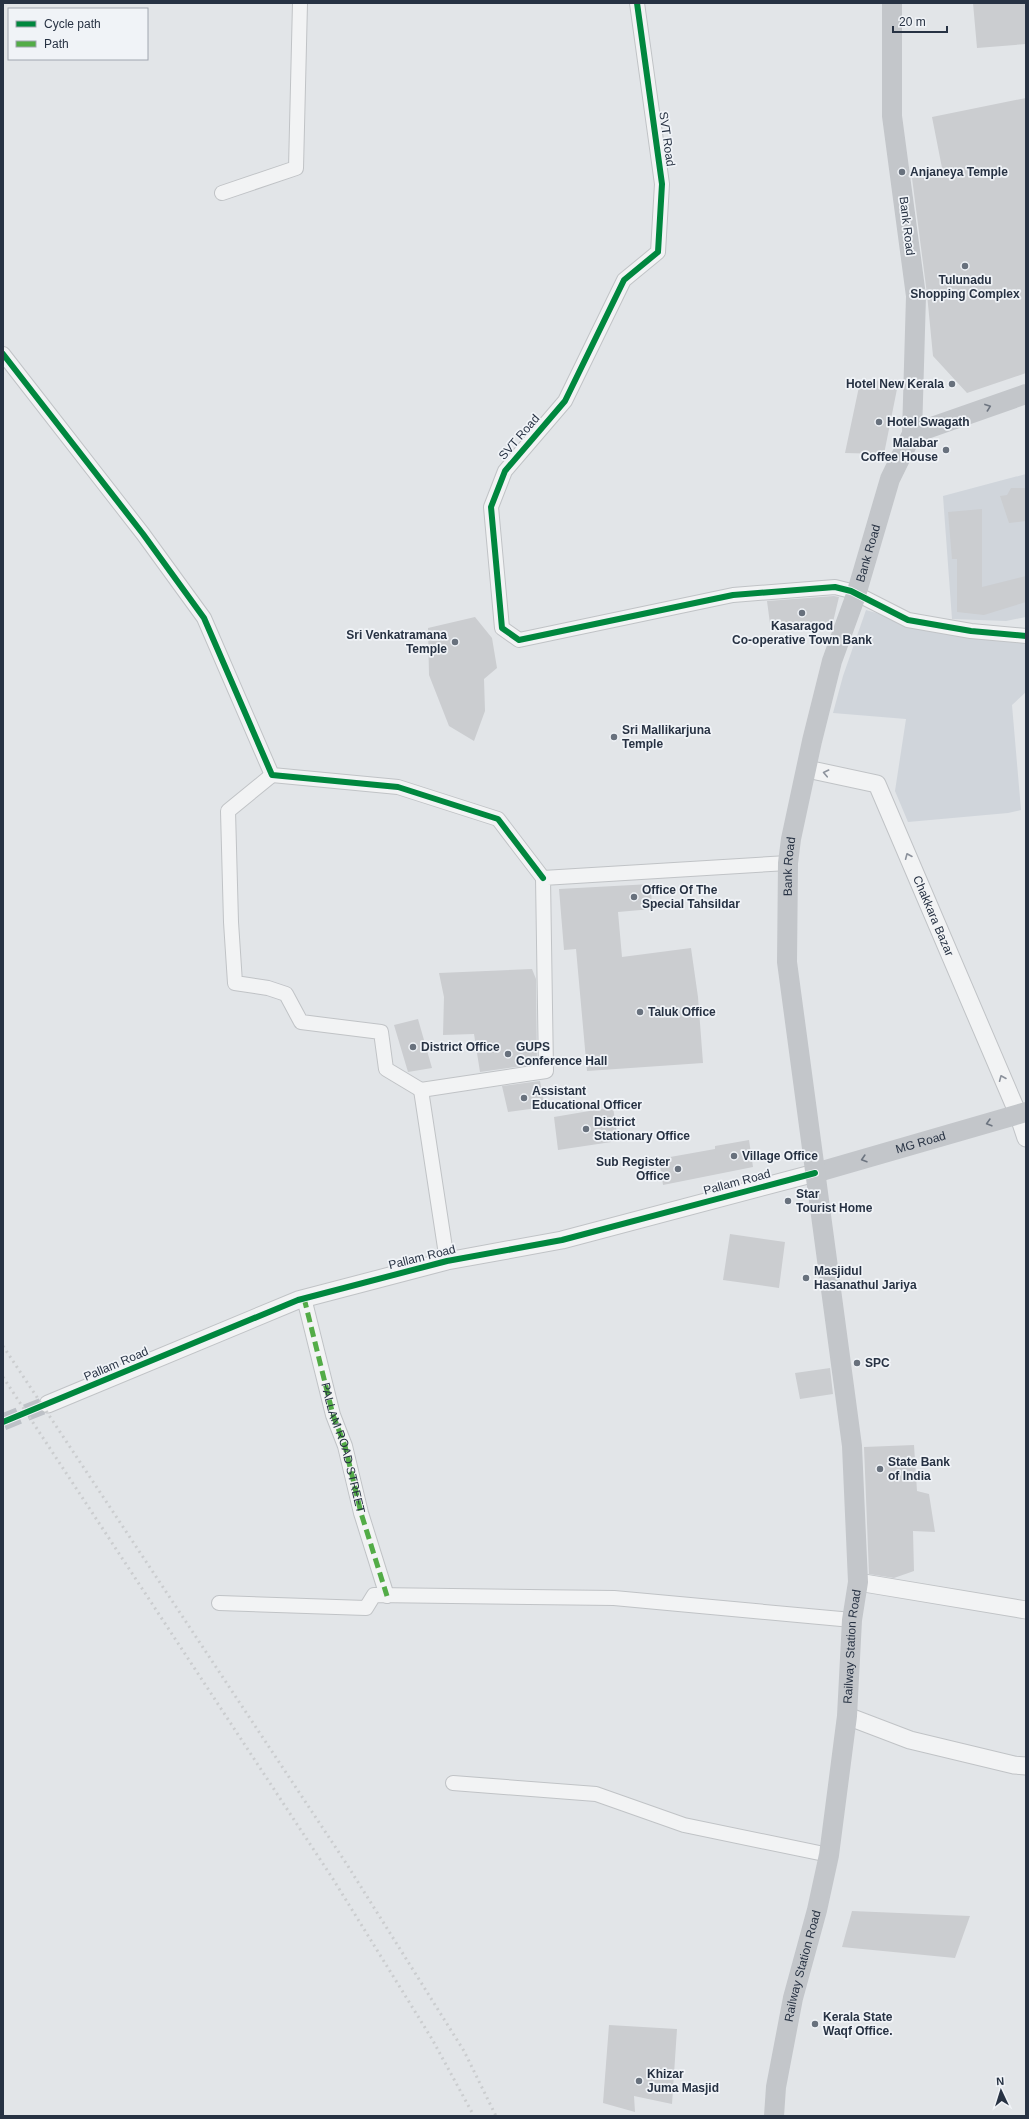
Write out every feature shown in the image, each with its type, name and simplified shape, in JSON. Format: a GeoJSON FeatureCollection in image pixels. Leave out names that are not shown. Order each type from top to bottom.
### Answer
{"type":"FeatureCollection","features":[{"type":"Feature","properties":{"kind":"main road","name":"Bank Road"},"geometry":{"type":"LineString","coordinates":[[815,1173],[787,962],[788,864],[791,839],[832,662],[856,594],[890,479],[912,434],[916,296],[892,116],[892,3]]}},
{"type":"Feature","properties":{"kind":"main road"},"geometry":{"type":"LineString","coordinates":[[912,434],[1026,394]]}},
{"type":"Feature","properties":{"kind":"main road","name":"MG Road"},"geometry":{"type":"LineString","coordinates":[[815,1173],[1022,1113]]}},
{"type":"Feature","properties":{"kind":"main road","name":"Railway Station Road"},"geometry":{"type":"LineString","coordinates":[[774,2116],[776,2087],[794,1998],[817,1910],[829,1855],[847,1716],[852,1620],[858,1582],[852,1446],[815,1173]]}},
{"type":"Feature","properties":{"kind":"street"},"geometry":{"type":"LineString","coordinates":[[222,193],[296,168],[300,3]]}},
{"type":"Feature","properties":{"kind":"street","name":"SVT Road"},"geometry":{"type":"LineString","coordinates":[[637,3],[662,184],[658,252],[624,280],[565,401],[504,471],[491,508],[502,628],[519,640],[733,595],[835,587],[851,591],[908,620],[971,631],[1026,636]]}},
{"type":"Feature","properties":{"kind":"street"},"geometry":{"type":"LineString","coordinates":[[3,354],[143,534],[204,618],[272,776]]}},
{"type":"Feature","properties":{"kind":"street","name":"Chakkara Bazar"},"geometry":{"type":"LineString","coordinates":[[807,769],[877,784],[1022,1113]]}},
{"type":"Feature","properties":{"kind":"street"},"geometry":{"type":"LineString","coordinates":[[272,776],[398,787],[498,819],[543,878],[546,1071],[421,1090],[386,1069],[381,1032],[301,1022],[286,994],[268,988],[235,983],[231,922],[228,810],[272,776]]}},
{"type":"Feature","properties":{"kind":"street"},"geometry":{"type":"LineString","coordinates":[[543,878],[788,864]]}},
{"type":"Feature","properties":{"kind":"street"},"geometry":{"type":"LineString","coordinates":[[421,1090],[447,1261]]}},
{"type":"Feature","properties":{"kind":"street"},"geometry":{"type":"LineString","coordinates":[[1022,1113],[1026,1138]]}},
{"type":"Feature","properties":{"kind":"street","name":"Pallam Road"},"geometry":{"type":"LineString","coordinates":[[48,1404],[304,1298],[447,1261],[562,1240],[815,1173]]}},
{"type":"Feature","properties":{"kind":"street","name":"PALLAM ROAD STREET"},"geometry":{"type":"LineString","coordinates":[[304,1298],[333,1415],[345,1446],[361,1513],[386,1596]]}},
{"type":"Feature","properties":{"kind":"street"},"geometry":{"type":"LineString","coordinates":[[858,1582],[1026,1610]]}},
{"type":"Feature","properties":{"kind":"street"},"geometry":{"type":"LineString","coordinates":[[219,1603],[366,1608],[374,1596],[614,1598],[852,1620]]}},
{"type":"Feature","properties":{"kind":"street"},"geometry":{"type":"LineString","coordinates":[[847,1716],[910,1740],[1014,1765],[1026,1766]]}},
{"type":"Feature","properties":{"kind":"street"},"geometry":{"type":"LineString","coordinates":[[453,1784],[596,1794],[684,1825],[829,1855]]}},
{"type":"Feature","properties":{"kind":"shaded area"},"geometry":{"type":"Polygon","coordinates":[[[1026,474],[1026,617],[1006,621],[952,619],[943,496],[1026,474]]]}},
{"type":"Feature","properties":{"kind":"shaded area"},"geometry":{"type":"Polygon","coordinates":[[[866,610],[904,621],[1026,638],[1026,692],[1012,705],[1021,810],[1008,813],[908,822],[895,791],[906,719],[833,713],[843,676],[866,610]]]}},
{"type":"Feature","properties":{"kind":"building"},"geometry":{"type":"Polygon","coordinates":[[[973,3],[1026,3],[1026,44],[977,48],[973,3]]]}},
{"type":"Feature","properties":{"kind":"building"},"geometry":{"type":"Polygon","coordinates":[[[1026,98],[1026,373],[967,393],[933,356],[927,294],[912,178],[943,173],[932,117],[1026,98]]]}},
{"type":"Feature","properties":{"kind":"building"},"geometry":{"type":"Polygon","coordinates":[[[899,379],[884,454],[845,453],[860,382],[899,379]]]}},
{"type":"Feature","properties":{"kind":"building"},"geometry":{"type":"Polygon","coordinates":[[[1011,488],[1026,488],[1026,521],[1009,523],[1000,496],[1007,495],[1011,488]]]}},
{"type":"Feature","properties":{"kind":"building"},"geometry":{"type":"Polygon","coordinates":[[[982,509],[982,587],[1026,576],[1026,602],[984,615],[957,612],[957,559],[952,559],[948,512],[982,509]]]}},
{"type":"Feature","properties":{"kind":"building","name":"Kasaragod Co-operative Town Bank"},"geometry":{"type":"Polygon","coordinates":[[[834,596],[839,597],[832,626],[771,631],[767,601],[834,596]]]}},
{"type":"Feature","properties":{"kind":"building"},"geometry":{"type":"Polygon","coordinates":[[[475,617],[492,638],[497,668],[484,679],[485,711],[474,741],[449,726],[429,675],[428,628],[475,617]]]}},
{"type":"Feature","properties":{"kind":"building","name":"Taluk Office"},"geometry":{"type":"Polygon","coordinates":[[[651,884],[652,909],[618,912],[622,957],[691,948],[698,997],[703,1063],[587,1071],[576,949],[564,950],[559,889],[651,884]]]}},
{"type":"Feature","properties":{"kind":"building"},"geometry":{"type":"Polygon","coordinates":[[[532,969],[536,979],[537,1064],[480,1072],[474,1034],[443,1035],[444,997],[439,973],[532,969]]]}},
{"type":"Feature","properties":{"kind":"building","name":"District Office"},"geometry":{"type":"Polygon","coordinates":[[[418,1019],[432,1068],[408,1072],[394,1025],[418,1019]]]}},
{"type":"Feature","properties":{"kind":"building","name":"Assistant Educational Officer"},"geometry":{"type":"Polygon","coordinates":[[[540,1081],[545,1107],[508,1112],[502,1086],[540,1081]]]}},
{"type":"Feature","properties":{"kind":"building","name":"District Stationary Office"},"geometry":{"type":"Polygon","coordinates":[[[613,1107],[618,1141],[558,1150],[554,1117],[613,1107]]]}},
{"type":"Feature","properties":{"kind":"building"},"geometry":{"type":"Polygon","coordinates":[[[749,1140],[753,1167],[663,1185],[659,1159],[715,1149],[715,1146],[749,1140]]]}},
{"type":"Feature","properties":{"kind":"building"},"geometry":{"type":"Polygon","coordinates":[[[730,1234],[785,1242],[779,1288],[723,1280],[730,1234]]]}},
{"type":"Feature","properties":{"kind":"building"},"geometry":{"type":"Polygon","coordinates":[[[830,1368],[833,1394],[800,1399],[795,1373],[830,1368]]]}},
{"type":"Feature","properties":{"kind":"building"},"geometry":{"type":"Polygon","coordinates":[[[914,1445],[917,1491],[929,1494],[935,1532],[913,1531],[914,1571],[894,1578],[869,1574],[864,1447],[914,1445]]]}},
{"type":"Feature","properties":{"kind":"building"},"geometry":{"type":"Polygon","coordinates":[[[852,1911],[970,1916],[955,1958],[842,1947],[852,1911]]]}},
{"type":"Feature","properties":{"kind":"building","name":"Khizar Juma Masjid"},"geometry":{"type":"Polygon","coordinates":[[[609,2025],[677,2029],[672,2104],[634,2096],[635,2112],[603,2103],[609,2025]]]}},
{"type":"Feature","properties":{"kind":"tunnel"},"geometry":{"type":"LineString","coordinates":[[3,1422],[48,1404]]}},
{"type":"Feature","properties":{"kind":"railway"},"geometry":{"type":"LineString","coordinates":[[3,1346],[346,1863],[464,2051],[496,2116]]}},
{"type":"Feature","properties":{"kind":"railway"},"geometry":{"type":"LineString","coordinates":[[3,1377],[333,1879],[432,2039],[474,2116]]}},
{"type":"Feature","properties":{"kind":"marked path"},"geometry":{"type":"LineString","coordinates":[[304,1298],[333,1415],[345,1446],[361,1513],[387,1596]]}},
{"type":"Feature","properties":{"kind":"cycle path"},"geometry":{"type":"LineString","coordinates":[[637,3],[662,184],[658,252],[624,280],[565,401],[505,471],[491,507],[502,628],[519,640],[733,595],[835,587],[851,591],[908,620],[971,631],[1026,636]]}},
{"type":"Feature","properties":{"kind":"cycle path"},"geometry":{"type":"LineString","coordinates":[[3,354],[143,534],[204,618],[272,775],[398,787],[498,819],[543,878]]}},
{"type":"Feature","properties":{"kind":"cycle path"},"geometry":{"type":"LineString","coordinates":[[3,1422],[298,1300],[447,1261],[562,1240],[815,1173]]}},
{"type":"Feature","properties":{"kind":"place","name":"Anjaneya Temple"},"geometry":{"type":"Point","coordinates":[902,172]}},
{"type":"Feature","properties":{"kind":"place","name":"Tulunadu Shopping Complex"},"geometry":{"type":"Point","coordinates":[965,266]}},
{"type":"Feature","properties":{"kind":"place","name":"Hotel New Kerala"},"geometry":{"type":"Point","coordinates":[952,384]}},
{"type":"Feature","properties":{"kind":"place","name":"Hotel Swagath"},"geometry":{"type":"Point","coordinates":[879,422]}},
{"type":"Feature","properties":{"kind":"place","name":"Malabar Coffee House"},"geometry":{"type":"Point","coordinates":[946,450]}},
{"type":"Feature","properties":{"kind":"place","name":"Kasaragod Co-operative Town Bank"},"geometry":{"type":"Point","coordinates":[802,613]}},
{"type":"Feature","properties":{"kind":"place","name":"Sri Venkatramana Temple"},"geometry":{"type":"Point","coordinates":[455,642]}},
{"type":"Feature","properties":{"kind":"place","name":"Sri Mallikarjuna Temple"},"geometry":{"type":"Point","coordinates":[614,737]}},
{"type":"Feature","properties":{"kind":"place","name":"Office Of The Special Tahsildar"},"geometry":{"type":"Point","coordinates":[634,897]}},
{"type":"Feature","properties":{"kind":"place","name":"Taluk Office"},"geometry":{"type":"Point","coordinates":[640,1012]}},
{"type":"Feature","properties":{"kind":"place","name":"District Office"},"geometry":{"type":"Point","coordinates":[413,1047]}},
{"type":"Feature","properties":{"kind":"place","name":"GUPS Conference Hall"},"geometry":{"type":"Point","coordinates":[508,1054]}},
{"type":"Feature","properties":{"kind":"place","name":"Assistant Educational Officer"},"geometry":{"type":"Point","coordinates":[524,1098]}},
{"type":"Feature","properties":{"kind":"place","name":"District Stationary Office"},"geometry":{"type":"Point","coordinates":[586,1129]}},
{"type":"Feature","properties":{"kind":"place","name":"Village Office"},"geometry":{"type":"Point","coordinates":[734,1156]}},
{"type":"Feature","properties":{"kind":"place","name":"Sub Register Office"},"geometry":{"type":"Point","coordinates":[678,1169]}},
{"type":"Feature","properties":{"kind":"place","name":"Star Tourist Home"},"geometry":{"type":"Point","coordinates":[788,1201]}},
{"type":"Feature","properties":{"kind":"place","name":"Masjidul Hasanathul Jariya"},"geometry":{"type":"Point","coordinates":[806,1278]}},
{"type":"Feature","properties":{"kind":"place","name":"SPC"},"geometry":{"type":"Point","coordinates":[857,1363]}},
{"type":"Feature","properties":{"kind":"place","name":"State Bank of India"},"geometry":{"type":"Point","coordinates":[880,1469]}},
{"type":"Feature","properties":{"kind":"place","name":"Kerala State Waqf Office."},"geometry":{"type":"Point","coordinates":[815,2024]}},
{"type":"Feature","properties":{"kind":"place","name":"Khizar Juma Masjid"},"geometry":{"type":"Point","coordinates":[639,2081]}}]}
